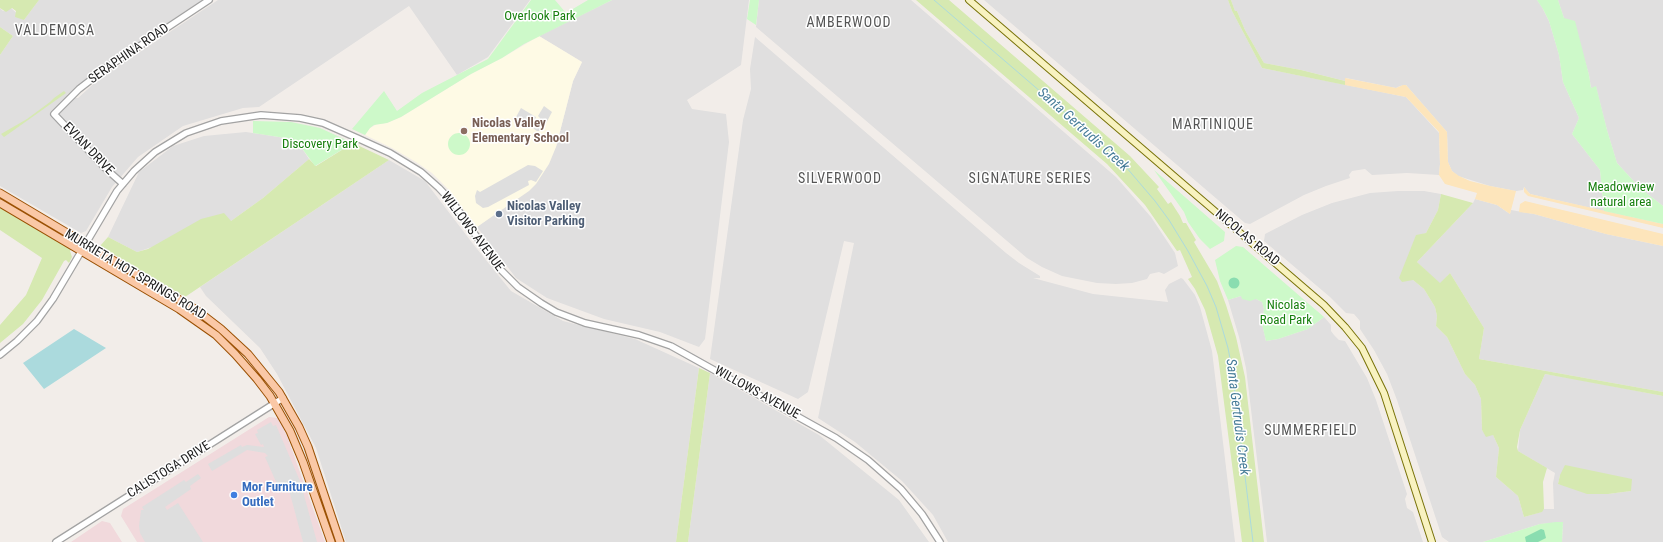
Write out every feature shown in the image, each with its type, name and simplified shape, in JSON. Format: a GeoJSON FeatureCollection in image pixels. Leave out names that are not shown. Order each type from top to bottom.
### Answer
{"type":"FeatureCollection","features":[{"type":"Feature","properties":{"kind":"main road","name":"NICOLAS ROAD"},"geometry":{"type":"LineString","coordinates":[[969,0],[1324,305],[1345,327],[1362,348],[1384,393],[1432,542]]}},
{"type":"Feature","properties":{"kind":"main road","name":"MURRIETA HOT SPRINGS ROAD"},"geometry":{"type":"LineString","coordinates":[[0,193],[185,302],[215,324],[248,354],[283,398],[299,427],[308,447],[340,542]]}},
{"type":"Feature","properties":{"kind":"main road","name":"MURRIETA HOT SPRINGS ROAD"},"geometry":{"type":"LineString","coordinates":[[0,204],[179,309],[216,335],[245,363],[275,404],[297,446],[331,542]]}},
{"type":"Feature","properties":{"kind":"street","name":"SERAPHINA ROAD"},"geometry":{"type":"LineString","coordinates":[[54,114],[79,89],[105,69],[209,0]]}},
{"type":"Feature","properties":{"kind":"street","name":"EVIAN DRIVE"},"geometry":{"type":"LineString","coordinates":[[54,114],[105,168],[123,184]]}},
{"type":"Feature","properties":{"kind":"street","name":"WILLOWS AVENUE"},"geometry":{"type":"LineString","coordinates":[[0,355],[18,341],[37,321],[53,299],[82,252],[112,199],[123,184],[144,162],[166,145],[186,133],[221,121],[249,116],[274,115],[300,118],[323,123],[338,129],[395,156],[411,165],[431,180],[454,204],[497,266],[518,287],[531,297],[570,318],[598,327],[639,335],[671,346],[836,438],[868,460],[901,489],[922,514],[940,542]]}},
{"type":"Feature","properties":{"kind":"street","name":"CALISTOGA DRIVE"},"geometry":{"type":"LineString","coordinates":[[56,542],[283,398]]}},
{"type":"Feature","properties":{"kind":"shaded area"},"geometry":{"type":"Polygon","coordinates":[[[39,0],[202,0],[108,63],[67,95],[70,98],[78,98],[99,79],[218,0],[530,0],[488,57],[457,75],[409,6],[259,107],[243,108],[183,126],[138,157],[112,187],[86,231],[81,233],[0,186],[0,55],[13,36],[0,27],[0,8],[3,11],[11,8],[24,20],[39,0]]]}},
{"type":"Feature","properties":{"kind":"shaded area"},"geometry":{"type":"Polygon","coordinates":[[[612,0],[749,0],[741,65],[687,100],[692,109],[726,114],[729,142],[705,339],[699,347],[660,332],[604,319],[547,298],[516,278],[477,227],[490,217],[556,147],[573,81],[582,62],[539,36],[612,0]]]}},
{"type":"Feature","properties":{"kind":"shaded area","name":"SIGNATURE SERIES"},"geometry":{"type":"Polygon","coordinates":[[[759,0],[911,0],[1116,177],[1151,217],[1175,253],[1178,266],[1164,274],[1159,272],[1150,274],[1147,279],[1132,283],[1097,283],[1062,276],[1027,258],[756,27],[759,0]]]}},
{"type":"Feature","properties":{"kind":"shaded area"},"geometry":{"type":"Polygon","coordinates":[[[984,0],[1228,0],[1232,11],[1262,68],[1406,97],[1439,133],[1439,175],[1407,173],[1372,175],[1365,169],[1352,171],[1349,175],[1350,178],[1304,195],[1250,224],[1245,223],[984,0]]]}},
{"type":"Feature","properties":{"kind":"shaded area"},"geometry":{"type":"Polygon","coordinates":[[[1231,0],[1537,0],[1549,21],[1559,55],[1563,82],[1579,118],[1572,134],[1600,170],[1604,211],[1530,194],[1524,187],[1523,190],[1516,191],[1490,186],[1458,176],[1452,171],[1448,162],[1447,132],[1406,85],[1396,88],[1346,78],[1345,81],[1264,63],[1245,30],[1237,11],[1235,11],[1231,0]]]}},
{"type":"Feature","properties":{"kind":"shaded area"},"geometry":{"type":"Polygon","coordinates":[[[1558,0],[1663,0],[1663,206],[1640,188],[1617,163],[1596,87],[1591,88],[1585,61],[1564,18],[1558,0]]]}},
{"type":"Feature","properties":{"kind":"shaded area","name":"Nicolas Valley Elementary School"},"geometry":{"type":"Polygon","coordinates":[[[539,36],[582,62],[573,81],[556,147],[549,164],[536,184],[529,191],[477,227],[448,189],[432,173],[392,148],[365,135],[370,128],[377,124],[387,123],[401,117],[471,74],[539,36]]]}},
{"type":"Feature","properties":{"kind":"shaded area"},"geometry":{"type":"Polygon","coordinates":[[[755,37],[1006,253],[1040,276],[1040,278],[1033,278],[1093,294],[1168,302],[1165,290],[1169,284],[1181,278],[1183,279],[1195,295],[1200,307],[1212,351],[1235,542],[948,542],[933,515],[902,481],[855,442],[818,418],[854,243],[844,241],[808,392],[798,399],[710,359],[743,120],[751,89],[750,69],[755,37]]]}},
{"type":"Feature","properties":{"kind":"shaded area"},"geometry":{"type":"Polygon","coordinates":[[[544,106],[552,112],[542,131],[537,131],[516,117],[521,108],[536,117],[535,120],[539,121],[540,118],[538,116],[544,106]]]}},
{"type":"Feature","properties":{"kind":"shaded area"},"geometry":{"type":"Polygon","coordinates":[[[246,132],[292,139],[301,147],[309,159],[263,198],[231,221],[137,252],[108,237],[139,172],[173,146],[204,136],[246,132]]]}},
{"type":"Feature","properties":{"kind":"shaded area"},"geometry":{"type":"Polygon","coordinates":[[[389,160],[425,181],[511,291],[563,321],[635,339],[699,368],[676,542],[346,542],[316,448],[277,374],[260,348],[206,296],[200,287],[389,160]]]}},
{"type":"Feature","properties":{"kind":"shaded area"},"geometry":{"type":"Polygon","coordinates":[[[528,165],[535,166],[543,171],[536,182],[531,180],[528,181],[529,185],[488,207],[483,208],[476,203],[475,196],[477,190],[480,192],[528,165]]]}},
{"type":"Feature","properties":{"kind":"shaded area"},"geometry":{"type":"Polygon","coordinates":[[[1424,191],[1441,194],[1438,210],[1426,233],[1423,234],[1405,280],[1413,280],[1424,289],[1435,307],[1437,316],[1436,326],[1447,337],[1465,374],[1475,385],[1481,399],[1482,430],[1484,433],[1493,435],[1499,448],[1496,477],[1518,496],[1524,517],[1541,512],[1544,509],[1554,509],[1553,483],[1555,473],[1518,451],[1520,430],[1545,374],[1663,396],[1663,542],[1562,542],[1563,522],[1540,524],[1483,542],[1449,542],[1442,537],[1397,400],[1387,374],[1374,350],[1360,329],[1360,321],[1354,314],[1346,313],[1330,297],[1264,241],[1265,234],[1302,215],[1332,203],[1370,193],[1424,191]],[[1560,475],[1558,484],[1608,494],[1631,491],[1560,475]]]}},
{"type":"Feature","properties":{"kind":"shaded area"},"geometry":{"type":"Polygon","coordinates":[[[1475,199],[1497,205],[1510,214],[1511,210],[1534,214],[1606,234],[1663,246],[1663,392],[1479,359],[1484,328],[1450,273],[1440,284],[1417,262],[1473,203],[1475,199]]]}},
{"type":"Feature","properties":{"kind":"shaded area","name":"SUMMERFIELD"},"geometry":{"type":"Polygon","coordinates":[[[1241,296],[1256,299],[1262,302],[1264,309],[1262,324],[1266,341],[1278,339],[1308,329],[1324,317],[1331,325],[1331,331],[1334,335],[1339,340],[1345,341],[1367,378],[1376,400],[1407,494],[1405,499],[1407,508],[1413,512],[1423,542],[1267,542],[1246,368],[1228,300],[1241,296]]]}},
{"type":"Feature","properties":{"kind":"shaded area"},"geometry":{"type":"Polygon","coordinates":[[[710,373],[819,435],[899,500],[929,542],[688,542],[710,373]]]}},
{"type":"Feature","properties":{"kind":"shaded area"},"geometry":{"type":"Polygon","coordinates":[[[269,417],[278,418],[287,436],[325,542],[137,542],[121,516],[123,509],[269,417]]]}},
{"type":"Feature","properties":{"kind":"shaded area"},"geometry":{"type":"Polygon","coordinates":[[[271,422],[273,426],[276,425],[300,481],[317,542],[303,542],[289,490],[281,489],[277,484],[265,457],[268,456],[265,453],[247,450],[212,471],[208,464],[241,445],[242,447],[247,445],[264,447],[263,444],[261,445],[255,434],[258,433],[257,430],[271,422]]]}},
{"type":"Feature","properties":{"kind":"shaded area"},"geometry":{"type":"Polygon","coordinates":[[[198,474],[201,478],[190,486],[191,489],[165,507],[167,510],[178,503],[203,542],[145,542],[140,533],[139,526],[141,510],[144,510],[142,507],[184,480],[186,482],[198,474]]]}},
{"type":"Feature","properties":{"kind":"shaded area"},"geometry":{"type":"Polygon","coordinates":[[[102,521],[110,523],[122,542],[71,542],[102,521]]]}},
{"type":"Feature","properties":{"kind":"green space"},"geometry":{"type":"Polygon","coordinates":[[[0,0],[39,0],[24,20],[15,17],[16,11],[12,8],[6,12],[0,8],[0,0]]]}},
{"type":"Feature","properties":{"kind":"green space","name":"Overlook Park"},"geometry":{"type":"Polygon","coordinates":[[[531,0],[555,0],[566,13],[588,0],[612,0],[524,44],[502,58],[471,74],[401,117],[387,123],[374,125],[365,135],[352,129],[384,91],[397,111],[422,93],[488,59],[531,0]]]}},
{"type":"Feature","properties":{"kind":"green space"},"geometry":{"type":"Polygon","coordinates":[[[750,0],[759,0],[756,25],[747,19],[750,0]]]}},
{"type":"Feature","properties":{"kind":"green space"},"geometry":{"type":"Polygon","coordinates":[[[916,0],[949,0],[1130,156],[1159,187],[1157,189],[1168,204],[1171,202],[1183,223],[1186,223],[1196,240],[1194,242],[1217,281],[1236,337],[1245,377],[1264,542],[1242,542],[1218,356],[1205,310],[1195,289],[1188,279],[1192,277],[1180,250],[1177,251],[1145,205],[1107,164],[916,0]]]}},
{"type":"Feature","properties":{"kind":"green space"},"geometry":{"type":"Polygon","coordinates":[[[1228,0],[1231,0],[1235,11],[1237,11],[1245,30],[1264,63],[1345,81],[1345,85],[1262,68],[1232,11],[1228,0]]]}},
{"type":"Feature","properties":{"kind":"green space","name":"Meadowview natural area"},"geometry":{"type":"Polygon","coordinates":[[[1537,0],[1558,0],[1564,18],[1575,21],[1591,88],[1596,86],[1617,163],[1640,188],[1663,206],[1663,224],[1604,211],[1600,170],[1572,134],[1579,118],[1563,82],[1559,55],[1549,21],[1537,0]]]}},
{"type":"Feature","properties":{"kind":"green space"},"geometry":{"type":"Polygon","coordinates":[[[0,27],[13,36],[0,55],[0,27]]]}},
{"type":"Feature","properties":{"kind":"green space"},"geometry":{"type":"Polygon","coordinates":[[[64,91],[66,93],[4,137],[1,134],[27,119],[64,91]]]}},
{"type":"Feature","properties":{"kind":"green space","name":"Discovery Park"},"geometry":{"type":"Polygon","coordinates":[[[253,121],[291,122],[320,128],[353,143],[315,166],[301,147],[292,139],[253,133],[253,121]]]}},
{"type":"Feature","properties":{"kind":"green space"},"geometry":{"type":"Polygon","coordinates":[[[459,133],[463,134],[469,140],[469,148],[463,154],[459,155],[455,154],[449,148],[448,144],[449,140],[455,134],[459,133]]]}},
{"type":"Feature","properties":{"kind":"green space"},"geometry":{"type":"Polygon","coordinates":[[[353,143],[389,160],[185,297],[100,246],[108,237],[137,252],[148,249],[201,219],[224,213],[231,221],[263,198],[309,159],[316,166],[353,143]]]}},
{"type":"Feature","properties":{"kind":"green space"},"geometry":{"type":"Polygon","coordinates":[[[1154,170],[1225,232],[1224,241],[1210,249],[1200,239],[1188,222],[1184,212],[1154,170]]]}},
{"type":"Feature","properties":{"kind":"green space"},"geometry":{"type":"Polygon","coordinates":[[[1441,194],[1473,203],[1417,262],[1440,283],[1450,273],[1484,328],[1479,359],[1663,392],[1663,396],[1545,374],[1520,430],[1517,447],[1518,451],[1547,468],[1543,482],[1544,509],[1542,512],[1524,517],[1518,496],[1496,477],[1499,448],[1493,435],[1486,437],[1482,430],[1481,399],[1475,385],[1465,374],[1447,337],[1436,326],[1437,316],[1435,307],[1424,289],[1413,280],[1402,282],[1399,278],[1416,235],[1426,233],[1438,210],[1441,194]]]}},
{"type":"Feature","properties":{"kind":"green space"},"geometry":{"type":"Polygon","coordinates":[[[0,207],[72,249],[70,251],[72,257],[69,263],[66,260],[64,261],[42,300],[23,324],[0,343],[0,325],[26,295],[42,258],[0,230],[0,207]]]}},
{"type":"Feature","properties":{"kind":"green space","name":"Nicolas Road Park"},"geometry":{"type":"Polygon","coordinates":[[[1236,246],[1243,247],[1324,317],[1308,329],[1278,339],[1266,341],[1262,324],[1264,309],[1262,302],[1256,299],[1250,301],[1242,299],[1241,296],[1228,300],[1220,281],[1215,260],[1236,246]]]}},
{"type":"Feature","properties":{"kind":"green space"},"geometry":{"type":"Polygon","coordinates":[[[1234,277],[1238,279],[1240,283],[1238,287],[1234,289],[1230,287],[1228,283],[1230,279],[1234,277]]]}},
{"type":"Feature","properties":{"kind":"green space"},"geometry":{"type":"Polygon","coordinates":[[[699,368],[710,373],[688,542],[676,542],[699,368]]]}},
{"type":"Feature","properties":{"kind":"green space"},"geometry":{"type":"Polygon","coordinates":[[[1565,465],[1632,479],[1631,491],[1608,494],[1587,494],[1558,484],[1560,475],[1565,465]]]}},
{"type":"Feature","properties":{"kind":"green space"},"geometry":{"type":"Polygon","coordinates":[[[1563,522],[1562,542],[1483,542],[1540,524],[1563,522]]]}},
{"type":"Feature","properties":{"kind":"green space"},"geometry":{"type":"Polygon","coordinates":[[[1541,529],[1544,530],[1546,538],[1538,542],[1526,542],[1525,537],[1541,529]]]}},
{"type":"Feature","properties":{"kind":"sand"},"geometry":{"type":"Polygon","coordinates":[[[1345,78],[1396,88],[1406,85],[1447,132],[1448,162],[1452,171],[1470,181],[1516,191],[1510,214],[1497,205],[1475,199],[1477,193],[1445,184],[1439,175],[1439,132],[1406,97],[1345,85],[1345,78]]]}},
{"type":"Feature","properties":{"kind":"sand"},"geometry":{"type":"Polygon","coordinates":[[[1524,187],[1530,194],[1663,224],[1663,228],[1528,196],[1524,192],[1524,187]]]}},
{"type":"Feature","properties":{"kind":"sand"},"geometry":{"type":"Polygon","coordinates":[[[1525,201],[1663,234],[1663,246],[1606,234],[1534,214],[1519,212],[1520,204],[1525,201]]]}},
{"type":"Feature","properties":{"kind":"water"},"geometry":{"type":"Polygon","coordinates":[[[74,329],[106,348],[44,389],[23,363],[74,329]]]}},
{"type":"Feature","properties":{"kind":"waterway","name":"Santa Gertrudis Creek"},"geometry":{"type":"LineString","coordinates":[[934,0],[1120,160],[1155,201],[1169,220],[1188,251],[1207,286],[1216,307],[1228,348],[1232,369],[1253,542]]}},
{"type":"Feature","properties":{"kind":"place","name":"Nicolas Valley Elementary School"},"geometry":{"type":"Point","coordinates":[464,131]}},
{"type":"Feature","properties":{"kind":"place","name":"Nicolas Valley Visitor Parking"},"geometry":{"type":"Point","coordinates":[499,214]}},
{"type":"Feature","properties":{"kind":"place","name":"Mor Furniture Outlet"},"geometry":{"type":"Point","coordinates":[234,495]}},
{"type":"Feature","properties":{"kind":"district","name":"AMBERWOOD"},"geometry":{"type":"Point","coordinates":[849,23]}},
{"type":"Feature","properties":{"kind":"district","name":"VALDEMOSA"},"geometry":{"type":"Point","coordinates":[55,31]}},
{"type":"Feature","properties":{"kind":"district","name":"MARTINIQUE"},"geometry":{"type":"Point","coordinates":[1213,125]}},
{"type":"Feature","properties":{"kind":"district","name":"SILVERWOOD"},"geometry":{"type":"Point","coordinates":[840,179]}},
{"type":"Feature","properties":{"kind":"district","name":"SIGNATURE SERIES"},"geometry":{"type":"Point","coordinates":[1030,179]}},
{"type":"Feature","properties":{"kind":"district","name":"SUMMERFIELD"},"geometry":{"type":"Point","coordinates":[1311,431]}}]}
